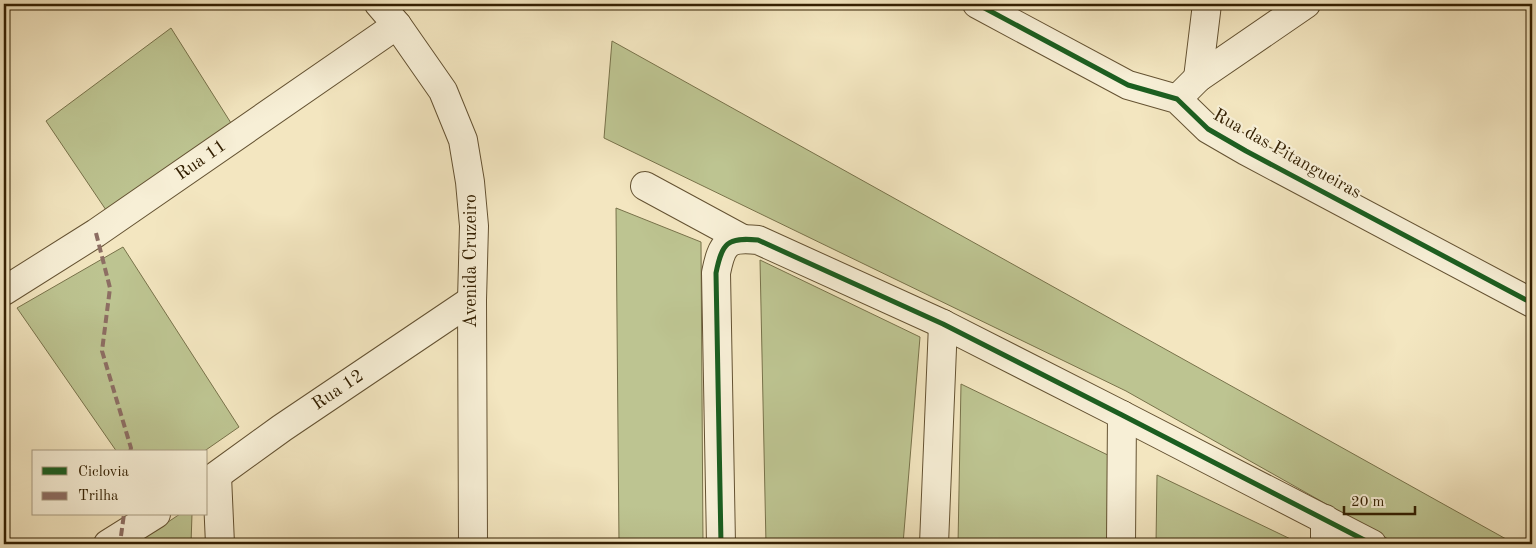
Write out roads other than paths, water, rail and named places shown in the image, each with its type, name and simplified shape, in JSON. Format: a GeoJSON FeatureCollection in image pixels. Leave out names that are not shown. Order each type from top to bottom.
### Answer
{"type":"FeatureCollection","features":[{"type":"Feature","properties":{"kind":"street","name":"Avenida Cruzeiro"},"geometry":{"type":"LineString","coordinates":[[379,4],[397,25],[443,91],[463,140],[470,182],[474,226],[472,300],[473,544]]}},
{"type":"Feature","properties":{"kind":"street","name":"Rua das Pitangueiras"},"geometry":{"type":"LineString","coordinates":[[977,4],[1128,85],[1177,99],[1208,129],[1246,151],[1531,301]]}},
{"type":"Feature","properties":{"kind":"street"},"geometry":{"type":"LineString","coordinates":[[1198,78],[1207,4]]}},
{"type":"Feature","properties":{"kind":"street"},"geometry":{"type":"LineString","coordinates":[[1177,99],[1198,78],[1306,4]]}},
{"type":"Feature","properties":{"kind":"street","name":"Rua 11"},"geometry":{"type":"LineString","coordinates":[[4,291],[96,233],[397,25]]}},
{"type":"Feature","properties":{"kind":"street"},"geometry":{"type":"LineString","coordinates":[[645,186],[741,238],[758,240],[943,324],[1122,415],[1325,532],[1372,544]]}},
{"type":"Feature","properties":{"kind":"street"},"geometry":{"type":"LineString","coordinates":[[721,544],[716,273],[719,254],[728,242],[741,238]]}},
{"type":"Feature","properties":{"kind":"street","name":"Rua 12"},"geometry":{"type":"LineString","coordinates":[[212,479],[282,428],[472,300]]}},
{"type":"Feature","properties":{"kind":"street"},"geometry":{"type":"LineString","coordinates":[[934,544],[943,324]]}},
{"type":"Feature","properties":{"kind":"street"},"geometry":{"type":"LineString","coordinates":[[1121,544],[1122,415]]}},
{"type":"Feature","properties":{"kind":"street"},"geometry":{"type":"LineString","coordinates":[[212,479],[220,544]]}},
{"type":"Feature","properties":{"kind":"street"},"geometry":{"type":"LineString","coordinates":[[108,544],[153,516]]}}]}
